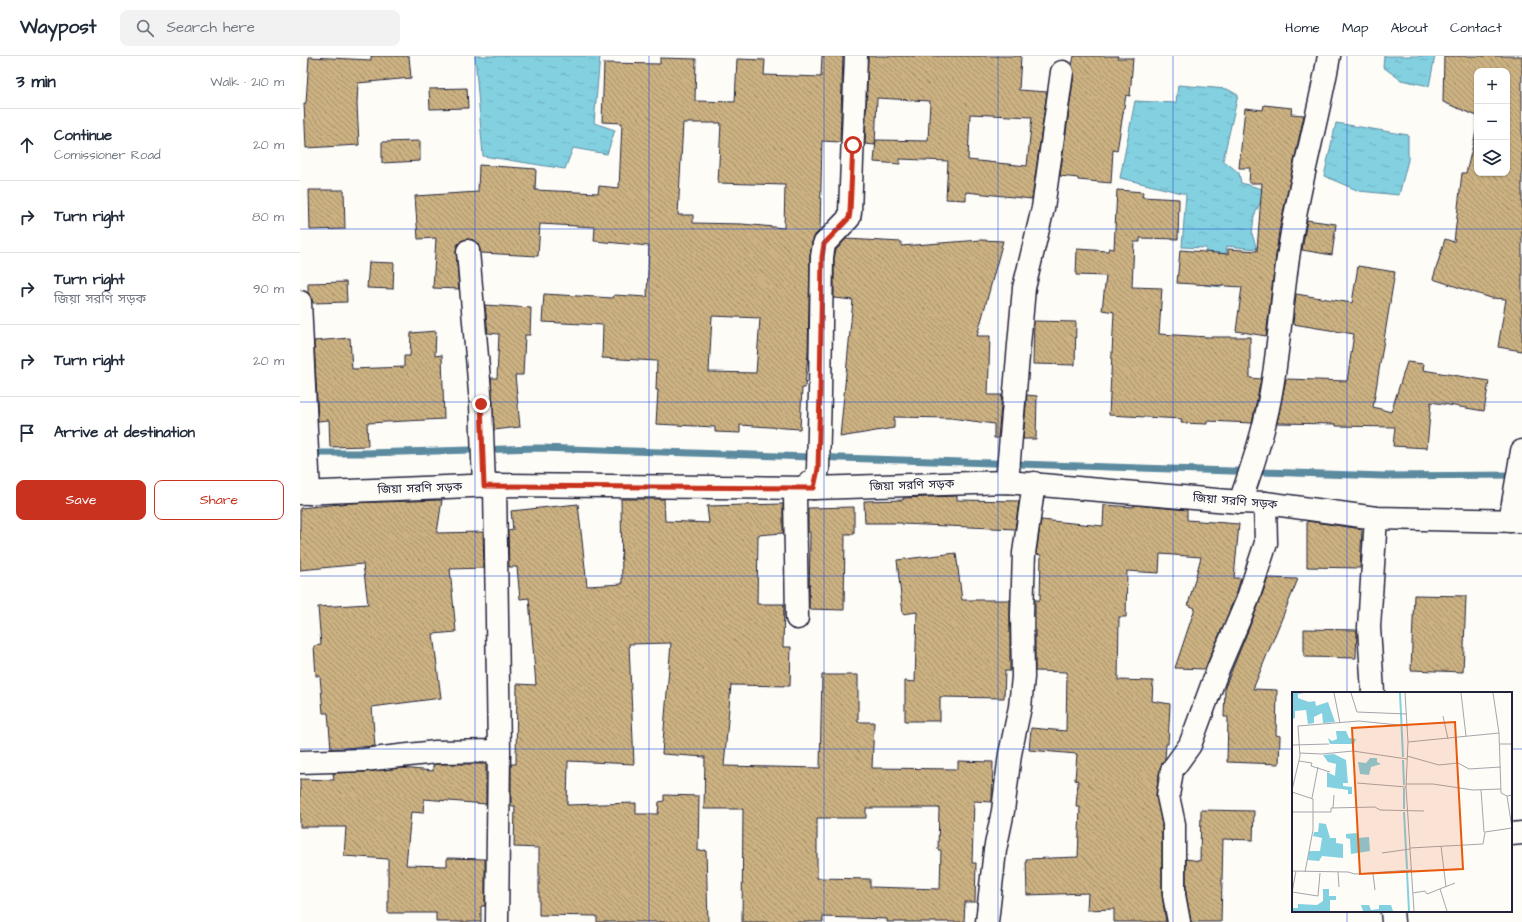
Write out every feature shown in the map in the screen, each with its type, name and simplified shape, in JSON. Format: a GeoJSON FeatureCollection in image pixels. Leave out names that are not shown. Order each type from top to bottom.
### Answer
{"type":"FeatureCollection","features":[{"type":"Feature","properties":{"kind":"street"},"geometry":{"type":"LineString","coordinates":[[797,618],[795,494],[808,488],[818,469],[822,257],[824,244],[849,218],[856,56]]}},
{"type":"Feature","properties":{"kind":"street"},"geometry":{"type":"LineString","coordinates":[[1240,502],[1265,421],[1279,341],[1288,258],[1329,56]]}},
{"type":"Feature","properties":{"kind":"street"},"geometry":{"type":"LineString","coordinates":[[1007,482],[1024,288],[1043,208],[1062,72]]}},
{"type":"Feature","properties":{"kind":"street"},"geometry":{"type":"LineString","coordinates":[[468,251],[489,485],[499,750],[497,922]]}},
{"type":"Feature","properties":{"kind":"street"},"geometry":{"type":"LineString","coordinates":[[300,302],[305,493]]}},
{"type":"Feature","properties":{"kind":"street"},"geometry":{"type":"LineString","coordinates":[[1516,521],[1522,451]]}},
{"type":"Feature","properties":{"kind":"street","name":"জিয়া সরণি সড়ক"},"geometry":{"type":"LineString","coordinates":[[305,493],[489,485],[808,488],[1007,482],[1265,503],[1376,518],[1516,521]]}},
{"type":"Feature","properties":{"kind":"street"},"geometry":{"type":"LineString","coordinates":[[986,922],[995,850],[1003,811],[1010,754],[1020,707],[1023,677],[1022,615],[1024,553],[1034,483]]}},
{"type":"Feature","properties":{"kind":"street"},"geometry":{"type":"LineString","coordinates":[[1179,922],[1174,896],[1174,824],[1168,796],[1172,770],[1190,746],[1218,668],[1247,601],[1266,543],[1265,503]]}},
{"type":"Feature","properties":{"kind":"street"},"geometry":{"type":"LineString","coordinates":[[1373,692],[1369,626],[1376,518]]}},
{"type":"Feature","properties":{"kind":"street"},"geometry":{"type":"LineString","coordinates":[[300,762],[364,760],[436,752],[499,750]]}},
{"type":"Feature","properties":{"kind":"street"},"geometry":{"type":"LineString","coordinates":[[1512,834],[1522,833]]}},
{"type":"Feature","properties":{"kind":"street"},"geometry":{"type":"LineString","coordinates":[[1392,912],[1393,922]]}},
{"type":"Feature","properties":{"kind":"water"},"geometry":{"type":"Polygon","coordinates":[[[475,56],[600,56],[594,123],[615,130],[607,154],[573,148],[565,169],[483,156],[475,56]]]}},
{"type":"Feature","properties":{"kind":"water"},"geometry":{"type":"Polygon","coordinates":[[[1384,56],[1435,56],[1429,86],[1401,80],[1383,67],[1384,56]]]}},
{"type":"Feature","properties":{"kind":"water"},"geometry":{"type":"Polygon","coordinates":[[[1178,85],[1227,89],[1238,95],[1223,160],[1239,173],[1241,183],[1266,190],[1254,216],[1252,234],[1257,249],[1227,246],[1222,287],[1204,285],[1206,248],[1182,247],[1186,194],[1120,178],[1135,101],[1176,103],[1178,85]]]}},
{"type":"Feature","properties":{"kind":"water"},"geometry":{"type":"Polygon","coordinates":[[[1336,123],[1408,135],[1408,160],[1399,195],[1359,191],[1324,176],[1336,123]]]}},
{"type":"Feature","properties":{"kind":"building"},"geometry":{"type":"Polygon","coordinates":[[[371,56],[409,56],[411,78],[358,83],[357,104],[359,145],[306,148],[304,103],[306,103],[309,57],[371,60],[371,56]]]}},
{"type":"Feature","properties":{"kind":"building"},"geometry":{"type":"Polygon","coordinates":[[[822,56],[843,56],[840,142],[822,141],[820,230],[815,235],[812,242],[810,255],[808,353],[805,388],[802,388],[800,429],[740,425],[740,433],[715,432],[715,427],[656,424],[658,390],[656,390],[657,361],[602,358],[603,325],[542,322],[544,294],[613,298],[614,295],[647,297],[649,246],[594,241],[595,227],[540,224],[538,256],[481,253],[478,244],[473,240],[467,239],[461,241],[457,245],[456,252],[459,289],[433,288],[436,238],[418,239],[415,196],[478,192],[479,165],[536,169],[535,190],[598,193],[599,186],[619,188],[622,123],[602,122],[604,63],[660,64],[660,58],[696,59],[695,101],[735,102],[737,59],[765,60],[764,75],[821,77],[822,56]],[[683,123],[678,215],[693,215],[693,223],[742,224],[784,228],[785,185],[718,183],[721,123],[683,123]],[[712,316],[709,372],[756,373],[760,318],[712,316]]]}},
{"type":"Feature","properties":{"kind":"building"},"geometry":{"type":"Polygon","coordinates":[[[868,56],[1021,56],[1019,90],[1047,92],[1032,199],[966,192],[966,200],[946,199],[948,161],[900,159],[900,164],[874,162],[876,140],[928,141],[930,101],[877,98],[875,145],[865,144],[868,56]],[[970,114],[968,160],[1027,166],[1032,117],[970,114]]]}},
{"type":"Feature","properties":{"kind":"building"},"geometry":{"type":"Polygon","coordinates":[[[1074,56],[1118,56],[1117,58],[1133,58],[1130,96],[1126,95],[1117,151],[1113,150],[1111,183],[1078,180],[1078,178],[1060,176],[1074,74],[1072,65],[1074,56]]]}},
{"type":"Feature","properties":{"kind":"building"},"geometry":{"type":"Polygon","coordinates":[[[1444,56],[1522,56],[1522,351],[1498,347],[1506,299],[1491,298],[1433,279],[1445,239],[1454,242],[1462,173],[1466,173],[1474,140],[1474,176],[1510,176],[1510,68],[1474,68],[1474,115],[1443,102],[1444,56]]]}},
{"type":"Feature","properties":{"kind":"building"},"geometry":{"type":"Polygon","coordinates":[[[467,88],[468,108],[430,109],[429,89],[467,88]]]}},
{"type":"Feature","properties":{"kind":"building"},"geometry":{"type":"Polygon","coordinates":[[[1264,105],[1292,108],[1291,114],[1304,115],[1279,231],[1266,336],[1236,331],[1242,287],[1177,283],[1180,250],[1228,254],[1228,249],[1257,251],[1262,183],[1249,183],[1250,168],[1239,168],[1245,108],[1263,110],[1264,105]]]}},
{"type":"Feature","properties":{"kind":"building"},"geometry":{"type":"Polygon","coordinates":[[[420,141],[420,161],[382,163],[382,142],[420,141]]]}},
{"type":"Feature","properties":{"kind":"building"},"geometry":{"type":"Polygon","coordinates":[[[309,190],[344,190],[345,229],[310,230],[309,190]]]}},
{"type":"Feature","properties":{"kind":"building"},"geometry":{"type":"Polygon","coordinates":[[[1117,190],[1143,192],[1142,197],[1179,199],[1178,239],[1140,238],[1140,242],[1134,242],[1132,287],[1162,288],[1159,334],[1208,337],[1250,337],[1250,378],[1261,379],[1252,423],[1207,421],[1207,424],[1181,423],[1182,419],[1109,415],[1114,312],[1102,310],[1106,276],[1076,275],[1077,249],[1108,251],[1109,248],[1114,249],[1117,190]]]}},
{"type":"Feature","properties":{"kind":"building"},"geometry":{"type":"Polygon","coordinates":[[[1307,220],[1336,224],[1332,255],[1302,250],[1307,220]]]}},
{"type":"Feature","properties":{"kind":"building"},"geometry":{"type":"Polygon","coordinates":[[[846,239],[901,242],[901,246],[981,240],[1003,241],[977,336],[990,336],[988,395],[1002,395],[998,438],[994,438],[994,424],[951,418],[894,417],[894,428],[840,437],[853,300],[834,298],[834,258],[836,250],[846,239]]]}},
{"type":"Feature","properties":{"kind":"building"},"geometry":{"type":"Polygon","coordinates":[[[369,262],[394,263],[393,289],[367,288],[369,262]]]}},
{"type":"Feature","properties":{"kind":"building"},"geometry":{"type":"Polygon","coordinates":[[[1358,266],[1395,272],[1373,407],[1391,412],[1407,362],[1424,364],[1423,370],[1489,381],[1484,411],[1431,402],[1427,448],[1393,446],[1395,427],[1277,423],[1286,379],[1347,381],[1354,334],[1293,324],[1296,294],[1352,303],[1358,266]]]}},
{"type":"Feature","properties":{"kind":"building"},"geometry":{"type":"Polygon","coordinates":[[[346,282],[347,302],[313,303],[311,296],[308,293],[308,283],[346,282]]]}},
{"type":"Feature","properties":{"kind":"building"},"geometry":{"type":"Polygon","coordinates":[[[485,305],[531,308],[530,335],[525,335],[523,375],[515,375],[520,427],[494,430],[491,378],[497,378],[499,334],[488,333],[485,305]]]}},
{"type":"Feature","properties":{"kind":"building"},"geometry":{"type":"Polygon","coordinates":[[[1034,321],[1076,322],[1075,365],[1033,364],[1034,321]]]}},
{"type":"Feature","properties":{"kind":"building"},"geometry":{"type":"Polygon","coordinates":[[[436,331],[435,356],[442,355],[444,419],[367,423],[368,446],[330,447],[329,420],[318,421],[314,341],[350,338],[352,369],[404,367],[404,356],[410,356],[411,333],[436,331]]]}},
{"type":"Feature","properties":{"kind":"building"},"geometry":{"type":"Polygon","coordinates":[[[1027,395],[1037,396],[1036,439],[1023,439],[1027,395]]]}},
{"type":"Feature","properties":{"kind":"building"},"geometry":{"type":"Polygon","coordinates":[[[957,496],[957,500],[1019,501],[1015,529],[902,523],[865,523],[864,501],[957,496]]]}},
{"type":"Feature","properties":{"kind":"building"},"geometry":{"type":"Polygon","coordinates":[[[621,499],[664,499],[665,521],[709,523],[707,506],[783,504],[783,533],[758,535],[757,604],[784,604],[783,647],[791,647],[790,686],[731,685],[724,766],[820,768],[822,675],[858,675],[858,722],[874,722],[872,768],[958,769],[958,761],[993,762],[992,802],[974,801],[972,863],[976,863],[975,902],[965,902],[964,922],[887,922],[887,919],[823,917],[823,922],[742,922],[743,809],[704,809],[705,757],[662,754],[671,643],[629,644],[634,764],[568,761],[567,805],[636,803],[636,814],[658,814],[659,802],[664,801],[664,795],[699,796],[698,851],[706,850],[708,922],[597,922],[597,916],[539,915],[539,848],[514,847],[515,806],[511,806],[511,764],[516,764],[517,684],[536,685],[529,598],[520,599],[517,567],[509,567],[508,531],[513,530],[511,511],[578,504],[587,586],[622,584],[621,499]],[[866,808],[866,818],[817,818],[817,878],[870,879],[870,887],[940,889],[941,850],[938,850],[939,808],[866,808]]]}},
{"type":"Feature","properties":{"kind":"building"},"geometry":{"type":"Polygon","coordinates":[[[442,500],[437,533],[483,532],[484,568],[450,569],[456,632],[433,634],[441,698],[372,707],[375,746],[331,749],[328,713],[323,713],[320,676],[316,676],[314,646],[321,645],[318,607],[368,604],[363,564],[300,570],[300,508],[350,503],[442,500]]]}},
{"type":"Feature","properties":{"kind":"building"},"geometry":{"type":"Polygon","coordinates":[[[1104,505],[1134,507],[1134,505],[1187,510],[1187,520],[1239,524],[1234,578],[1241,578],[1235,597],[1205,669],[1175,668],[1195,608],[1188,605],[1201,557],[1160,554],[1159,573],[1127,571],[1126,617],[1119,617],[1118,680],[1153,681],[1152,701],[1170,704],[1168,744],[1166,744],[1165,759],[1160,768],[1156,794],[1162,825],[1162,895],[1166,922],[1114,922],[1114,909],[1087,910],[1088,893],[1027,895],[1026,859],[1078,857],[1080,807],[1076,807],[1078,781],[1075,780],[1077,754],[1029,750],[1031,728],[1066,731],[1067,672],[1035,671],[1035,600],[1040,600],[1041,555],[1036,554],[1041,520],[1103,526],[1104,505]]]}},
{"type":"Feature","properties":{"kind":"building"},"geometry":{"type":"Polygon","coordinates":[[[854,507],[854,534],[845,534],[844,610],[809,609],[810,532],[808,532],[808,508],[854,507]]]}},
{"type":"Feature","properties":{"kind":"building"},"geometry":{"type":"Polygon","coordinates":[[[1307,521],[1362,529],[1360,568],[1307,567],[1307,521]]]}},
{"type":"Feature","properties":{"kind":"building"},"geometry":{"type":"Polygon","coordinates":[[[956,553],[962,600],[1010,600],[1010,671],[1005,671],[1004,698],[940,697],[940,721],[905,721],[905,681],[915,682],[917,612],[903,614],[897,560],[956,553]]]}},
{"type":"Feature","properties":{"kind":"building"},"geometry":{"type":"Polygon","coordinates":[[[1268,578],[1298,579],[1253,689],[1277,690],[1276,735],[1280,736],[1279,764],[1227,762],[1228,717],[1224,717],[1225,687],[1268,578]]]}},
{"type":"Feature","properties":{"kind":"building"},"geometry":{"type":"Polygon","coordinates":[[[1414,595],[1466,596],[1463,672],[1411,670],[1414,595]]]}},
{"type":"Feature","properties":{"kind":"building"},"geometry":{"type":"Polygon","coordinates":[[[1304,629],[1357,630],[1356,658],[1304,657],[1304,629]]]}},
{"type":"Feature","properties":{"kind":"building"},"geometry":{"type":"Polygon","coordinates":[[[437,764],[486,764],[486,804],[424,799],[423,813],[411,812],[406,865],[447,866],[447,858],[485,859],[485,906],[481,906],[481,922],[436,922],[436,913],[388,913],[388,859],[344,856],[346,827],[300,827],[300,779],[334,780],[333,773],[365,772],[401,768],[433,771],[433,765],[437,764]]]}},
{"type":"Feature","properties":{"kind":"building"},"geometry":{"type":"Polygon","coordinates":[[[1201,810],[1254,811],[1253,840],[1223,839],[1221,922],[1191,922],[1186,894],[1186,859],[1200,861],[1201,810]]]}},
{"type":"Feature","properties":{"kind":"waterway"},"geometry":{"type":"LineString","coordinates":[[310,453],[366,453],[539,448],[1384,476],[1515,475]]}},
{"type":"Feature","properties":{"kind":"route"},"geometry":{"type":"LineString","coordinates":[[481,404],[484,486],[814,488],[818,469],[822,257],[824,244],[849,218],[853,145]]}}]}
